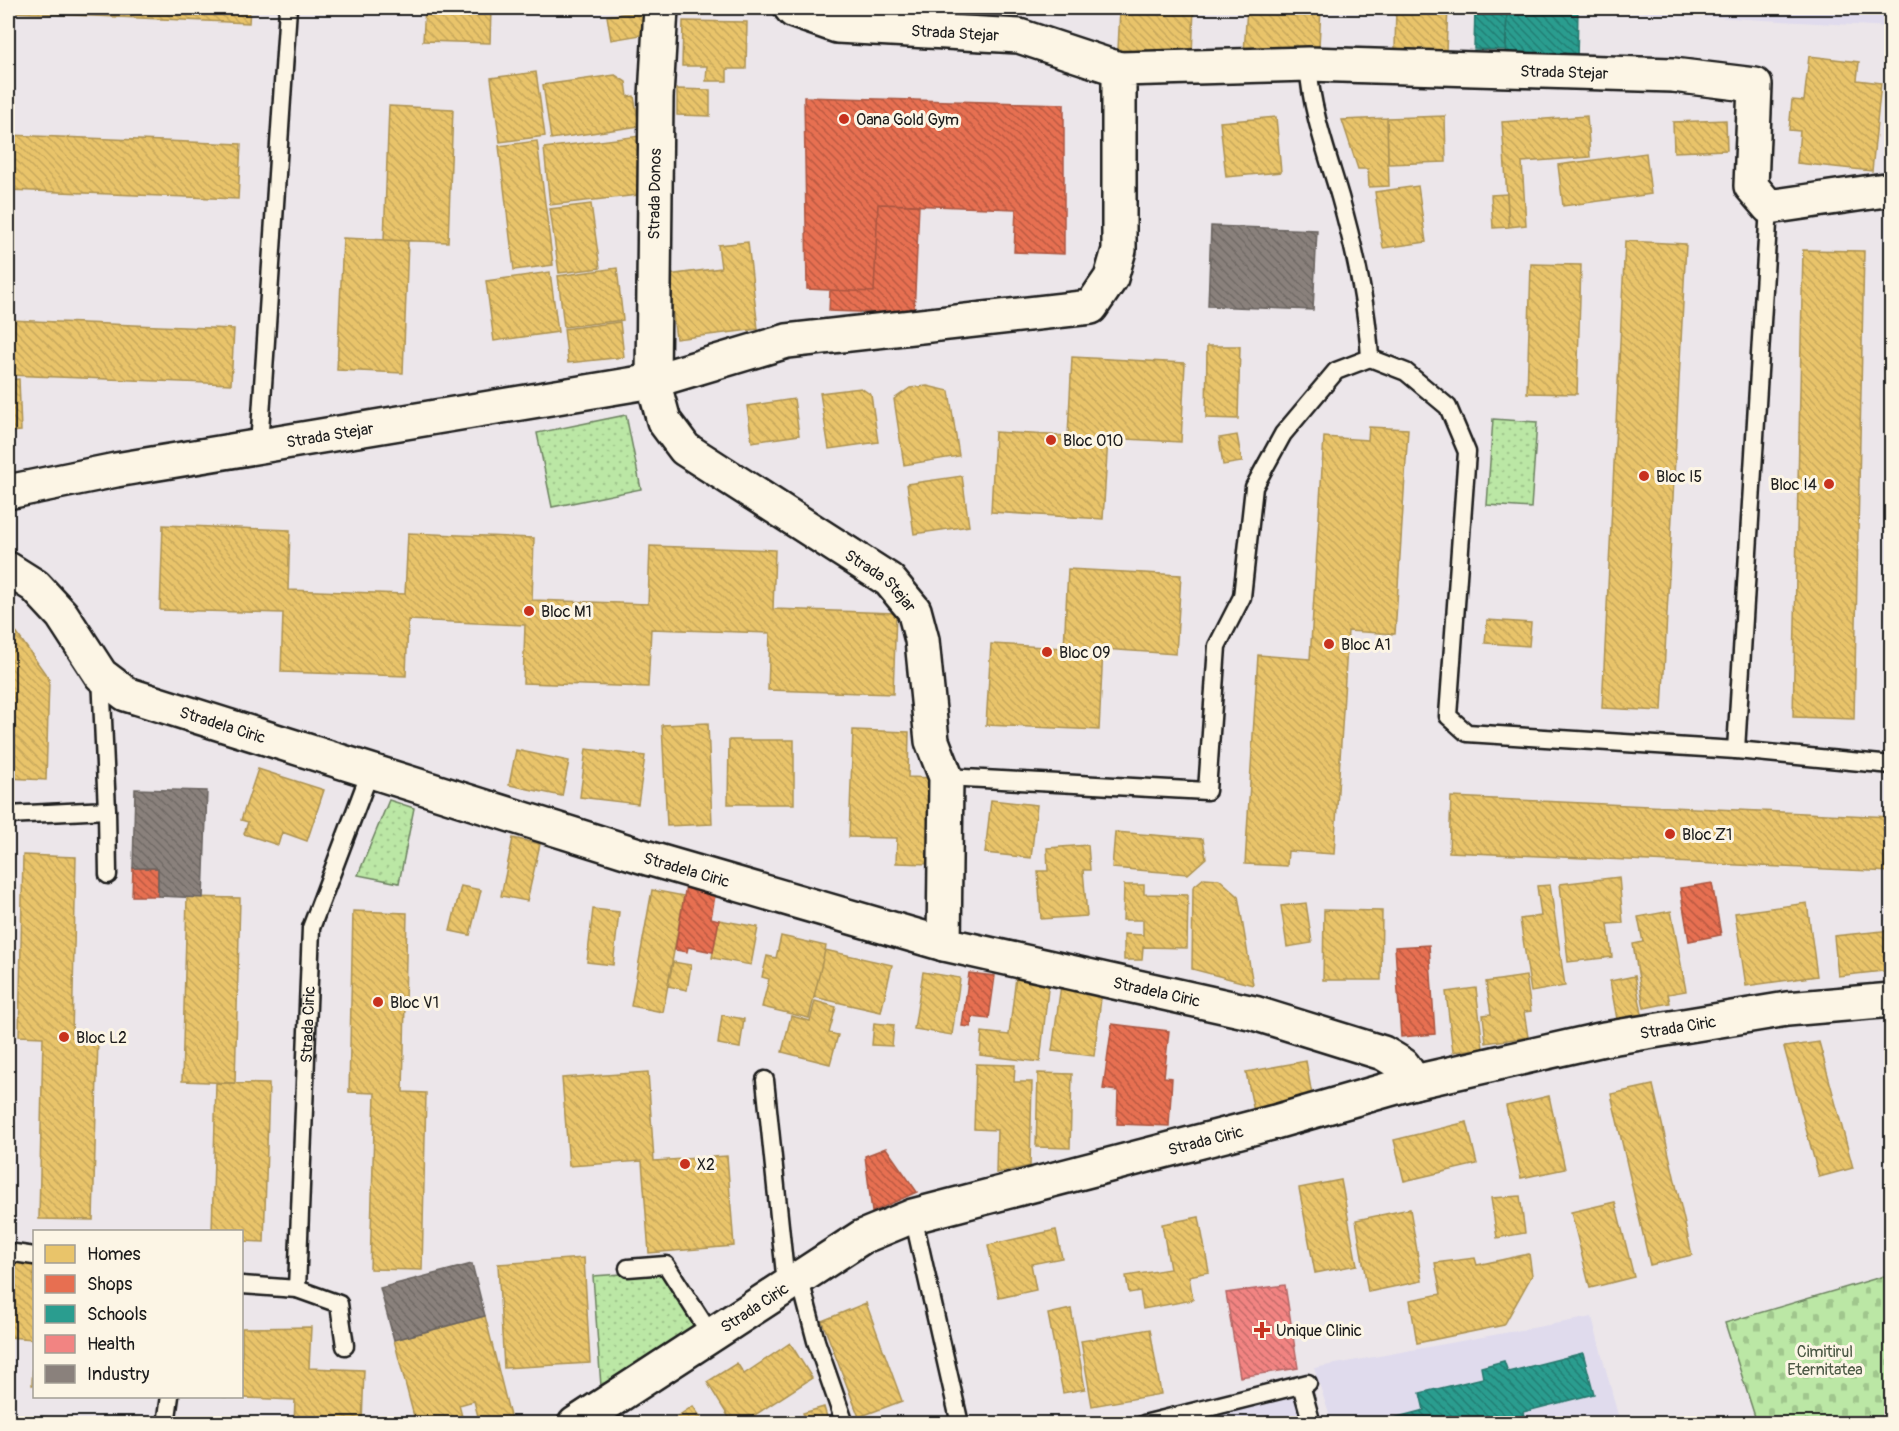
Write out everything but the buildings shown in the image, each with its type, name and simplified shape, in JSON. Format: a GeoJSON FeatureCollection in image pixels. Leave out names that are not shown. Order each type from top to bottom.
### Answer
{"type":"FeatureCollection","features":[{"type":"Feature","properties":{"kind":"street","name":"Strada Donos"},"geometry":{"type":"LineString","coordinates":[[653,381],[656,108],[662,8]]}},
{"type":"Feature","properties":{"kind":"street","name":"Strada Stejar"},"geometry":{"type":"LineString","coordinates":[[791,8],[837,26],[1019,36],[1119,69],[1308,64],[1673,75],[1755,85],[1751,186],[1769,207]]}},
{"type":"Feature","properties":{"kind":"street","name":"Strada Stejar"},"geometry":{"type":"LineString","coordinates":[[8,492],[116,470],[653,381],[788,341],[1091,307],[1111,278],[1119,250],[1119,69]]}},
{"type":"Feature","properties":{"kind":"street"},"geometry":{"type":"LineString","coordinates":[[1769,207],[1892,189]]}},
{"type":"Feature","properties":{"kind":"street","name":"Strada Stejar"},"geometry":{"type":"LineString","coordinates":[[653,381],[664,421],[685,449],[889,580],[915,610],[922,640],[932,741],[946,777],[944,944]]}},
{"type":"Feature","properties":{"kind":"street","name":"Stradela Ciric"},"geometry":{"type":"LineString","coordinates":[[8,569],[35,586],[62,615],[101,675],[126,694],[651,859],[944,944],[1254,1013],[1383,1053],[1402,1065],[1414,1082]]}},
{"type":"Feature","properties":{"kind":"street","name":"Strada Ciric"},"geometry":{"type":"LineString","coordinates":[[575,1424],[792,1280],[862,1237],[913,1216],[1275,1122],[1414,1082],[1604,1039],[1787,1010],[1892,1000]]}},
{"type":"Feature","properties":{"kind":"lane"},"geometry":{"type":"LineString","coordinates":[[258,447],[288,8]]}},
{"type":"Feature","properties":{"kind":"lane"},"geometry":{"type":"LineString","coordinates":[[1308,64],[1310,92],[1346,220],[1367,314],[1370,358]]}},
{"type":"Feature","properties":{"kind":"lane"},"geometry":{"type":"LineString","coordinates":[[1736,750],[1769,207]]}},
{"type":"Feature","properties":{"kind":"lane"},"geometry":{"type":"LineString","coordinates":[[946,777],[1207,791],[1217,646],[1242,597],[1254,487],[1283,434],[1336,371],[1370,358],[1406,372],[1448,407],[1467,452],[1448,716],[1467,733],[1736,750],[1892,765]]}},
{"type":"Feature","properties":{"kind":"lane"},"geometry":{"type":"LineString","coordinates":[[101,675],[108,875]]}},
{"type":"Feature","properties":{"kind":"lane","name":"Strada Ciric"},"geometry":{"type":"LineString","coordinates":[[297,1289],[311,928],[370,772]]}},
{"type":"Feature","properties":{"kind":"lane"},"geometry":{"type":"LineString","coordinates":[[8,815],[107,810]]}},
{"type":"Feature","properties":{"kind":"lane"},"geometry":{"type":"LineString","coordinates":[[765,1080],[792,1280],[816,1341],[844,1424]]}},
{"type":"Feature","properties":{"kind":"lane"},"geometry":{"type":"LineString","coordinates":[[913,1216],[960,1424]]}},
{"type":"Feature","properties":{"kind":"lane"},"geometry":{"type":"LineString","coordinates":[[8,1252],[33,1256]]}},
{"type":"Feature","properties":{"kind":"lane"},"geometry":{"type":"LineString","coordinates":[[628,1268],[666,1265],[711,1335]]}},
{"type":"Feature","properties":{"kind":"lane"},"geometry":{"type":"LineString","coordinates":[[243,1285],[297,1289],[339,1304],[345,1346]]}},
{"type":"Feature","properties":{"kind":"lane"},"geometry":{"type":"LineString","coordinates":[[1144,1424],[1304,1384],[1312,1424]]}},
{"type":"Feature","properties":{"kind":"lane"},"geometry":{"type":"LineString","coordinates":[[166,1424],[170,1398]]}},
{"type":"Feature","properties":{"kind":"shaded area"},"geometry":{"type":"Polygon","coordinates":[[[1578,8],[1891,8],[1891,27],[1763,20],[1578,8]]]}},
{"type":"Feature","properties":{"kind":"shaded area"},"geometry":{"type":"Polygon","coordinates":[[[1592,1317],[1620,1423],[1332,1423],[1314,1368],[1592,1317]]]}},
{"type":"Feature","properties":{"kind":"shaded area"},"geometry":{"type":"Polygon","coordinates":[[[1301,1385],[1312,1424],[1144,1424],[1301,1385]]]}},
{"type":"Feature","properties":{"kind":"green space"},"geometry":{"type":"Polygon","coordinates":[[[626,415],[641,489],[552,507],[537,433],[626,415]]]}},
{"type":"Feature","properties":{"kind":"green space"},"geometry":{"type":"Polygon","coordinates":[[[1493,419],[1537,422],[1531,508],[1487,505],[1493,419]]]}},
{"type":"Feature","properties":{"kind":"green space"},"geometry":{"type":"Polygon","coordinates":[[[389,800],[414,808],[399,883],[358,875],[389,800]]]}},
{"type":"Feature","properties":{"kind":"green space"},"geometry":{"type":"Polygon","coordinates":[[[666,1271],[703,1333],[602,1400],[593,1276],[666,1271]]]}},
{"type":"Feature","properties":{"kind":"green space","name":"Cimitirul Eternitatea"},"geometry":{"type":"Polygon","coordinates":[[[1891,1274],[1891,1423],[1757,1423],[1725,1323],[1891,1274]]]}},
{"type":"Feature","properties":{"kind":"place","name":"Oana Gold Gym"},"geometry":{"type":"Point","coordinates":[844,119]}},
{"type":"Feature","properties":{"kind":"place","name":"Bloc O10"},"geometry":{"type":"Point","coordinates":[1051,440]}},
{"type":"Feature","properties":{"kind":"place","name":"Bloc I5"},"geometry":{"type":"Point","coordinates":[1644,476]}},
{"type":"Feature","properties":{"kind":"place","name":"Bloc I4"},"geometry":{"type":"Point","coordinates":[1829,484]}},
{"type":"Feature","properties":{"kind":"place","name":"Bloc M1"},"geometry":{"type":"Point","coordinates":[529,611]}},
{"type":"Feature","properties":{"kind":"place","name":"Bloc A1"},"geometry":{"type":"Point","coordinates":[1329,644]}},
{"type":"Feature","properties":{"kind":"place","name":"Bloc O9"},"geometry":{"type":"Point","coordinates":[1047,652]}},
{"type":"Feature","properties":{"kind":"place","name":"Bloc Z1"},"geometry":{"type":"Point","coordinates":[1670,834]}},
{"type":"Feature","properties":{"kind":"place","name":"Bloc V1"},"geometry":{"type":"Point","coordinates":[378,1002]}},
{"type":"Feature","properties":{"kind":"place","name":"Bloc L2"},"geometry":{"type":"Point","coordinates":[64,1037]}},
{"type":"Feature","properties":{"kind":"place","name":"X2"},"geometry":{"type":"Point","coordinates":[685,1164]}},
{"type":"Feature","properties":{"kind":"place","name":"Unique Clinic"},"geometry":{"type":"Point","coordinates":[1262,1330]}}]}
